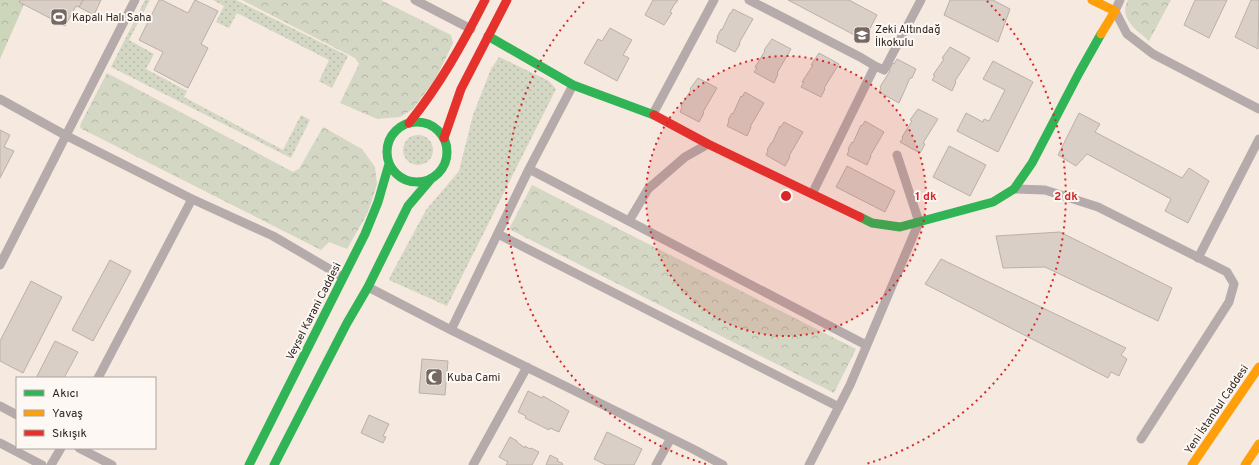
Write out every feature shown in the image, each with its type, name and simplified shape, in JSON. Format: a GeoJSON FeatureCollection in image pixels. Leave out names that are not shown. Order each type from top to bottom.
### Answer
{"type":"FeatureCollection","features":[{"type":"Feature","properties":{"kind":"main road"},"geometry":{"type":"LineString","coordinates":[[409,123],[419,111],[455,58],[485,0]]}},
{"type":"Feature","properties":{"kind":"main road"},"geometry":{"type":"LineString","coordinates":[[444,138],[462,89],[507,0]]}},
{"type":"Feature","properties":{"kind":"main road"},"geometry":{"type":"LineString","coordinates":[[488,36],[573,85],[653,114],[708,144],[872,223],[900,227],[993,202],[1014,189],[1032,163],[1079,73],[1115,11],[1092,0]]}},
{"type":"Feature","properties":{"kind":"main road"},"geometry":{"type":"LineString","coordinates":[[274,465],[347,323],[368,287],[408,206],[430,179],[444,166],[447,157],[447,147],[444,138],[438,130],[430,124],[419,122],[409,123],[400,127],[393,134],[388,144],[387,154],[389,164],[395,172],[412,182],[421,182],[430,179]]}},
{"type":"Feature","properties":{"kind":"main road","name":"Veysel Karani Caddesi"},"geometry":{"type":"LineString","coordinates":[[249,465],[365,234],[378,202],[389,164]]}},
{"type":"Feature","properties":{"kind":"main road","name":"Yeni İstanbul Caddesi"},"geometry":{"type":"LineString","coordinates":[[1192,465],[1259,367]]}},
{"type":"Feature","properties":{"kind":"main road"},"geometry":{"type":"LineString","coordinates":[[1246,465],[1259,444]]}},
{"type":"Feature","properties":{"kind":"street"},"geometry":{"type":"LineString","coordinates":[[0,265],[134,0]]}},
{"type":"Feature","properties":{"kind":"street"},"geometry":{"type":"LineString","coordinates":[[415,0],[471,29]]}},
{"type":"Feature","properties":{"kind":"street"},"geometry":{"type":"LineString","coordinates":[[653,114],[714,0]]}},
{"type":"Feature","properties":{"kind":"street"},"geometry":{"type":"LineString","coordinates":[[750,0],[884,70],[921,0]]}},
{"type":"Feature","properties":{"kind":"street"},"geometry":{"type":"LineString","coordinates":[[1120,0],[1115,11],[1128,34],[1153,54],[1259,109]]}},
{"type":"Feature","properties":{"kind":"street"},"geometry":{"type":"LineString","coordinates":[[812,194],[875,66]]}},
{"type":"Feature","properties":{"kind":"street"},"geometry":{"type":"LineString","coordinates":[[451,330],[529,169],[573,85]]}},
{"type":"Feature","properties":{"kind":"street"},"geometry":{"type":"LineString","coordinates":[[0,99],[65,135],[273,236],[343,277]]}},
{"type":"Feature","properties":{"kind":"street"},"geometry":{"type":"LineString","coordinates":[[1198,258],[1259,139]]}},
{"type":"Feature","properties":{"kind":"street"},"geometry":{"type":"LineString","coordinates":[[629,221],[648,189],[685,157],[708,144]]}},
{"type":"Feature","properties":{"kind":"street"},"geometry":{"type":"LineString","coordinates":[[809,465],[850,385],[919,222],[897,155]]}},
{"type":"Feature","properties":{"kind":"street"},"geometry":{"type":"LineString","coordinates":[[529,169],[866,345]]}},
{"type":"Feature","properties":{"kind":"street"},"geometry":{"type":"LineString","coordinates":[[1014,189],[1045,190],[1098,207],[1226,272],[1234,284],[1229,302],[1141,439]]}},
{"type":"Feature","properties":{"kind":"street"},"geometry":{"type":"LineString","coordinates":[[99,377],[192,198]]}},
{"type":"Feature","properties":{"kind":"street"},"geometry":{"type":"LineString","coordinates":[[498,234],[839,407]]}},
{"type":"Feature","properties":{"kind":"street"},"geometry":{"type":"LineString","coordinates":[[368,287],[451,330],[671,438],[710,461],[723,465]]}},
{"type":"Feature","properties":{"kind":"street"},"geometry":{"type":"LineString","coordinates":[[473,465],[527,367]]}},
{"type":"Feature","properties":{"kind":"street"},"geometry":{"type":"LineString","coordinates":[[0,406],[16,414]]}},
{"type":"Feature","properties":{"kind":"street"},"geometry":{"type":"LineString","coordinates":[[656,465],[671,438]]}},
{"type":"Feature","properties":{"kind":"street"},"geometry":{"type":"LineString","coordinates":[[0,443],[42,465]]}},
{"type":"Feature","properties":{"kind":"street"},"geometry":{"type":"LineString","coordinates":[[51,465],[60,449]]}},
{"type":"Feature","properties":{"kind":"street"},"geometry":{"type":"LineString","coordinates":[[81,449],[112,465]]}},
{"type":"Feature","properties":{"kind":"green space"},"geometry":{"type":"Polygon","coordinates":[[[0,0],[26,0],[0,59],[0,0]]]}},
{"type":"Feature","properties":{"kind":"green space"},"geometry":{"type":"Polygon","coordinates":[[[145,0],[150,0],[129,40],[154,54],[146,69],[187,91],[184,97],[283,150],[301,115],[310,120],[291,158],[111,67],[145,0]]]}},
{"type":"Feature","properties":{"kind":"green space"},"geometry":{"type":"Polygon","coordinates":[[[213,0],[236,0],[348,56],[332,88],[319,81],[329,60],[237,13],[229,28],[216,22],[224,6],[213,0]]]}},
{"type":"Feature","properties":{"kind":"green space"},"geometry":{"type":"Polygon","coordinates":[[[242,0],[381,0],[451,35],[453,43],[436,78],[413,109],[400,117],[377,119],[340,103],[359,64],[355,58],[242,0]]]}},
{"type":"Feature","properties":{"kind":"green space"},"geometry":{"type":"Polygon","coordinates":[[[1128,0],[1171,0],[1149,41],[1130,24],[1125,13],[1128,0]]]}},
{"type":"Feature","properties":{"kind":"green space"},"geometry":{"type":"Polygon","coordinates":[[[499,57],[549,81],[556,89],[447,306],[389,280],[426,210],[459,171],[473,115],[491,69],[499,57]]]}},
{"type":"Feature","properties":{"kind":"green space"},"geometry":{"type":"Polygon","coordinates":[[[107,73],[293,172],[299,169],[323,127],[362,149],[375,167],[377,184],[368,212],[347,249],[329,242],[321,250],[80,128],[81,123],[107,73]]]}},
{"type":"Feature","properties":{"kind":"green space"},"geometry":{"type":"Polygon","coordinates":[[[418,135],[429,139],[433,150],[429,161],[418,165],[407,161],[403,150],[407,139],[418,135]]]}},
{"type":"Feature","properties":{"kind":"green space"},"geometry":{"type":"Polygon","coordinates":[[[532,185],[856,349],[834,393],[509,229],[532,185]]]}},
{"type":"Feature","properties":{"kind":"building","name":"Kapalı Halı Saha"},"geometry":{"type":"Polygon","coordinates":[[[20,0],[83,0],[79,7],[76,6],[65,26],[19,2],[20,0]]]}},
{"type":"Feature","properties":{"kind":"building"},"geometry":{"type":"Polygon","coordinates":[[[83,0],[101,0],[94,15],[79,7],[83,0]]]}},
{"type":"Feature","properties":{"kind":"building"},"geometry":{"type":"Polygon","coordinates":[[[159,0],[162,0],[188,13],[195,0],[218,11],[201,44],[208,48],[188,88],[154,70],[163,52],[139,40],[159,0]]]}},
{"type":"Feature","properties":{"kind":"building"},"geometry":{"type":"Polygon","coordinates":[[[653,0],[678,0],[664,25],[645,15],[653,0]]]}},
{"type":"Feature","properties":{"kind":"building"},"geometry":{"type":"Polygon","coordinates":[[[788,0],[849,0],[877,15],[864,40],[788,0]]]}},
{"type":"Feature","properties":{"kind":"building"},"geometry":{"type":"Polygon","coordinates":[[[950,0],[993,0],[1010,9],[998,42],[944,15],[950,0]]]}},
{"type":"Feature","properties":{"kind":"building"},"geometry":{"type":"Polygon","coordinates":[[[1195,0],[1227,0],[1209,38],[1184,25],[1195,0]]]}},
{"type":"Feature","properties":{"kind":"building"},"geometry":{"type":"Polygon","coordinates":[[[1251,0],[1259,0],[1258,49],[1235,37],[1251,0]]]}},
{"type":"Feature","properties":{"kind":"building"},"geometry":{"type":"Polygon","coordinates":[[[733,9],[753,19],[735,52],[716,42],[721,29],[722,30],[733,9]]]}},
{"type":"Feature","properties":{"kind":"building"},"geometry":{"type":"Polygon","coordinates":[[[610,28],[632,40],[623,55],[629,58],[617,81],[584,63],[598,39],[602,41],[610,28]]]}},
{"type":"Feature","properties":{"kind":"building"},"geometry":{"type":"Polygon","coordinates":[[[772,39],[791,49],[777,73],[778,74],[774,83],[754,72],[757,68],[755,67],[765,51],[764,50],[772,39]]]}},
{"type":"Feature","properties":{"kind":"building"},"geometry":{"type":"Polygon","coordinates":[[[950,47],[970,58],[955,81],[956,82],[952,91],[932,80],[935,76],[933,75],[944,59],[942,58],[950,47]]]}},
{"type":"Feature","properties":{"kind":"building"},"geometry":{"type":"Polygon","coordinates":[[[819,53],[839,64],[824,88],[825,89],[821,97],[801,87],[804,82],[802,82],[813,65],[811,65],[819,53]]]}},
{"type":"Feature","properties":{"kind":"building"},"geometry":{"type":"Polygon","coordinates":[[[897,59],[916,69],[912,78],[910,78],[899,103],[879,92],[880,87],[890,71],[889,70],[897,59]]]}},
{"type":"Feature","properties":{"kind":"building"},"geometry":{"type":"Polygon","coordinates":[[[993,61],[1033,82],[998,152],[957,131],[966,113],[983,122],[984,119],[989,121],[1005,90],[983,79],[993,61]]]}},
{"type":"Feature","properties":{"kind":"building"},"geometry":{"type":"Polygon","coordinates":[[[698,78],[717,88],[699,122],[680,112],[681,106],[691,90],[690,89],[698,78]]]}},
{"type":"Feature","properties":{"kind":"building"},"geometry":{"type":"Polygon","coordinates":[[[745,92],[764,103],[750,127],[747,136],[727,126],[728,120],[732,113],[733,114],[741,96],[742,97],[745,92]]]}},
{"type":"Feature","properties":{"kind":"building"},"geometry":{"type":"Polygon","coordinates":[[[918,109],[938,119],[923,143],[925,144],[920,153],[900,142],[912,121],[910,120],[918,109]]]}},
{"type":"Feature","properties":{"kind":"building"},"geometry":{"type":"Polygon","coordinates":[[[1079,113],[1100,124],[1095,132],[1182,178],[1189,168],[1209,181],[1188,223],[1165,211],[1171,199],[1087,154],[1076,166],[1058,155],[1079,113]]]}},
{"type":"Feature","properties":{"kind":"building"},"geometry":{"type":"Polygon","coordinates":[[[865,121],[884,132],[870,156],[867,165],[847,155],[848,149],[852,142],[853,143],[861,125],[862,126],[865,121]]]}},
{"type":"Feature","properties":{"kind":"building"},"geometry":{"type":"Polygon","coordinates":[[[784,122],[803,132],[785,166],[766,155],[767,150],[780,126],[781,127],[784,122]]]}},
{"type":"Feature","properties":{"kind":"building"},"geometry":{"type":"Polygon","coordinates":[[[0,130],[10,135],[4,147],[14,151],[0,178],[0,130]]]}},
{"type":"Feature","properties":{"kind":"building"},"geometry":{"type":"Polygon","coordinates":[[[949,146],[986,165],[970,196],[933,177],[949,146]]]}},
{"type":"Feature","properties":{"kind":"building"},"geometry":{"type":"Polygon","coordinates":[[[847,166],[895,191],[885,212],[836,187],[847,166]]]}},
{"type":"Feature","properties":{"kind":"building"},"geometry":{"type":"Polygon","coordinates":[[[1060,232],[1172,288],[1158,321],[1045,267],[1003,268],[996,236],[1060,232]]]}},
{"type":"Feature","properties":{"kind":"building"},"geometry":{"type":"Polygon","coordinates":[[[941,259],[1126,348],[1121,355],[1127,359],[1119,376],[1111,372],[1108,378],[925,284],[941,259]]]}},
{"type":"Feature","properties":{"kind":"building"},"geometry":{"type":"Polygon","coordinates":[[[110,260],[131,271],[93,341],[72,330],[110,260]]]}},
{"type":"Feature","properties":{"kind":"building"},"geometry":{"type":"Polygon","coordinates":[[[31,281],[62,297],[23,373],[0,361],[0,341],[31,281]]]}},
{"type":"Feature","properties":{"kind":"building"},"geometry":{"type":"Polygon","coordinates":[[[55,341],[78,352],[65,377],[37,377],[55,341]]]}},
{"type":"Feature","properties":{"kind":"building","name":"Kuba Cami"},"geometry":{"type":"Polygon","coordinates":[[[422,359],[448,361],[445,395],[419,393],[422,359]]]}},
{"type":"Feature","properties":{"kind":"building"},"geometry":{"type":"Polygon","coordinates":[[[528,391],[542,398],[543,396],[569,411],[559,432],[550,428],[549,430],[525,418],[526,416],[518,412],[528,391]]]}},
{"type":"Feature","properties":{"kind":"building"},"geometry":{"type":"Polygon","coordinates":[[[369,415],[389,424],[383,436],[386,437],[383,443],[361,433],[369,415]]]}},
{"type":"Feature","properties":{"kind":"building"},"geometry":{"type":"Polygon","coordinates":[[[607,432],[642,449],[634,465],[606,465],[594,459],[607,432]]]}},
{"type":"Feature","properties":{"kind":"building"},"geometry":{"type":"Polygon","coordinates":[[[510,437],[525,448],[525,446],[539,452],[532,465],[506,465],[508,462],[499,457],[510,437]]]}},
{"type":"Feature","properties":{"kind":"building"},"geometry":{"type":"Polygon","coordinates":[[[550,455],[558,459],[557,461],[563,465],[546,465],[550,455]]]}},
{"type":"Feature","properties":{"kind":"traffic: fast"},"geometry":{"type":"LineString","coordinates":[[860,217],[872,223],[900,227],[993,202],[1014,189],[1032,163],[1101,34]]}},
{"type":"Feature","properties":{"kind":"traffic: fast"},"geometry":{"type":"LineString","coordinates":[[488,36],[573,85],[654,115]]}},
{"type":"Feature","properties":{"kind":"traffic: fast"},"geometry":{"type":"LineString","coordinates":[[417,122],[434,127],[442,135],[447,152],[442,169],[434,177],[417,182],[400,177],[392,169],[387,152],[392,135],[400,127],[417,122]]}},
{"type":"Feature","properties":{"kind":"traffic: fast"},"geometry":{"type":"LineString","coordinates":[[249,465],[365,234],[378,202],[389,164]]}},
{"type":"Feature","properties":{"kind":"traffic: fast"},"geometry":{"type":"LineString","coordinates":[[274,465],[347,323],[368,287],[408,206],[431,179]]}},
{"type":"Feature","properties":{"kind":"traffic: slow"},"geometry":{"type":"LineString","coordinates":[[1092,0],[1115,11],[1101,34]]}},
{"type":"Feature","properties":{"kind":"traffic: slow"},"geometry":{"type":"LineString","coordinates":[[1192,465],[1259,367]]}},
{"type":"Feature","properties":{"kind":"traffic: slow"},"geometry":{"type":"LineString","coordinates":[[1245,465],[1259,444]]}},
{"type":"Feature","properties":{"kind":"traffic: jam"},"geometry":{"type":"LineString","coordinates":[[409,123],[431,94],[485,0]]}},
{"type":"Feature","properties":{"kind":"traffic: jam"},"geometry":{"type":"LineString","coordinates":[[444,138],[461,89],[507,0]]}},
{"type":"Feature","properties":{"kind":"traffic: jam"},"geometry":{"type":"LineString","coordinates":[[654,115],[708,144],[860,217]]}},
{"type":"Feature","properties":{"kind":"place","name":"Kapalı Halı Saha"},"geometry":{"type":"Point","coordinates":[59,17]}},
{"type":"Feature","properties":{"kind":"place","name":"Zeki Altındağ İlkokulu"},"geometry":{"type":"Point","coordinates":[862,35]}},
{"type":"Feature","properties":{"kind":"place","name":"Kuba Cami"},"geometry":{"type":"Point","coordinates":[434,377]}}]}
